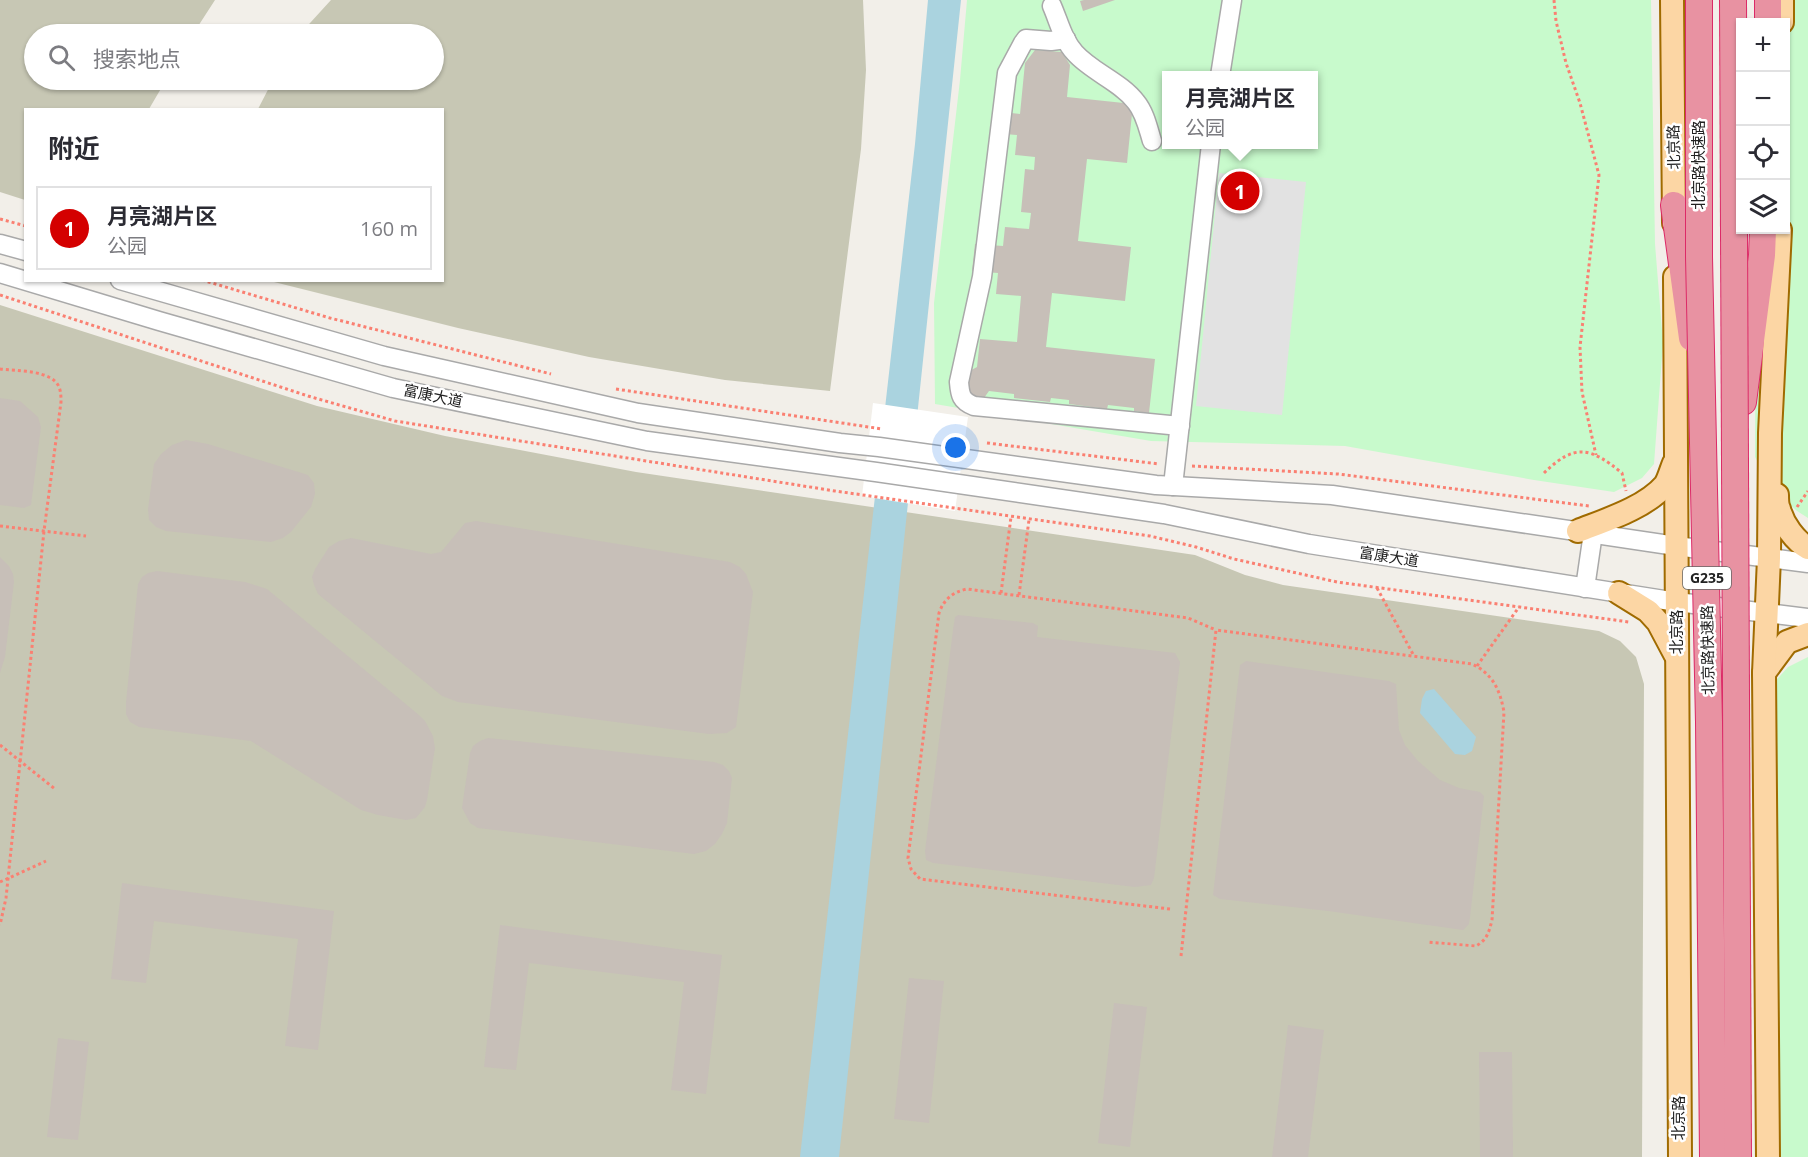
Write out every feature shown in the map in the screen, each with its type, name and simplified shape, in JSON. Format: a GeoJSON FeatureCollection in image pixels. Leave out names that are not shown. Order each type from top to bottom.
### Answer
{"type":"FeatureCollection","features":[{"type":"Feature","properties":{"kind":"highway","name":"北京路快速路"},"geometry":{"type":"LineString","coordinates":[[1699,0],[1700,257],[1709,722],[1713,1157]]}},
{"type":"Feature","properties":{"kind":"highway","name":"北京路快速路"},"geometry":{"type":"LineString","coordinates":[[1733,0],[1738,1157]]}},
{"type":"Feature","properties":{"kind":"highway"},"geometry":{"type":"LineString","coordinates":[[1768,0],[1768,18]]}},
{"type":"Feature","properties":{"kind":"highway"},"geometry":{"type":"LineString","coordinates":[[1674,205],[1704,433]]}},
{"type":"Feature","properties":{"kind":"highway"},"geometry":{"type":"LineString","coordinates":[[1734,468],[1763,234]]}},
{"type":"Feature","properties":{"kind":"main road","name":"北京路"},"geometry":{"type":"LineString","coordinates":[[1672,0],[1680,1157]]}},
{"type":"Feature","properties":{"kind":"main road"},"geometry":{"type":"LineString","coordinates":[[1782,0],[1782,18]]}},
{"type":"Feature","properties":{"kind":"main road"},"geometry":{"type":"LineString","coordinates":[[1768,1157],[1764,673],[1769,558],[1770,433],[1780,234]]}},
{"type":"Feature","properties":{"kind":"main road"},"geometry":{"type":"LineString","coordinates":[[1770,433],[1779,509],[1790,532],[1808,548]]}},
{"type":"Feature","properties":{"kind":"main road"},"geometry":{"type":"LineString","coordinates":[[1585,532],[1653,496],[1666,483],[1676,459]]}},
{"type":"Feature","properties":{"kind":"main road"},"geometry":{"type":"LineString","coordinates":[[1619,593],[1648,611],[1658,622],[1677,657]]}},
{"type":"Feature","properties":{"kind":"main road"},"geometry":{"type":"LineString","coordinates":[[1764,673],[1787,642],[1808,634]]}},
{"type":"Feature","properties":{"kind":"street"},"geometry":{"type":"LineString","coordinates":[[1221,71],[1232,0]]}},
{"type":"Feature","properties":{"kind":"street"},"geometry":{"type":"LineString","coordinates":[[1053,6],[1072,50],[1136,102],[1147,123],[1152,141]]}},
{"type":"Feature","properties":{"kind":"street"},"geometry":{"type":"LineString","coordinates":[[1066,39],[1051,41],[1026,39],[1007,73],[982,277],[959,382],[959,393],[966,403],[974,406],[1180,426]]}},
{"type":"Feature","properties":{"kind":"street"},"geometry":{"type":"LineString","coordinates":[[1210,149],[1173,486],[1332,495],[1676,546],[1808,563]]}},
{"type":"Feature","properties":{"kind":"street"},"geometry":{"type":"LineString","coordinates":[[0,244],[24,250]]}},
{"type":"Feature","properties":{"kind":"street","name":"富康大道"},"geometry":{"type":"LineString","coordinates":[[0,273],[24,280]]}},
{"type":"Feature","properties":{"kind":"street","name":"富康大道"},"geometry":{"type":"LineString","coordinates":[[30,282],[393,388],[647,441],[1164,514],[1309,544],[1677,602],[1808,618]]}},
{"type":"Feature","properties":{"kind":"street","name":"富康大道"},"geometry":{"type":"LineString","coordinates":[[127,282],[384,356],[638,413],[840,443],[1173,486]]}},
{"type":"Feature","properties":{"kind":"street"},"geometry":{"type":"LineString","coordinates":[[1585,532],[1585,588]]}},
{"type":"Feature","properties":{"kind":"path"},"geometry":{"type":"LineString","coordinates":[[1554,0],[1556,21],[1566,63],[1580,103],[1599,175],[1580,347],[1582,392],[1596,454]]}},
{"type":"Feature","properties":{"kind":"path"},"geometry":{"type":"LineString","coordinates":[[0,219],[24,225]]}},
{"type":"Feature","properties":{"kind":"path"},"geometry":{"type":"LineString","coordinates":[[209,282],[330,318],[558,376]]}},
{"type":"Feature","properties":{"kind":"path"},"geometry":{"type":"LineString","coordinates":[[0,369],[45,375],[54,380],[60,389],[61,402],[44,531],[8,878],[0,925]]}},
{"type":"Feature","properties":{"kind":"path"},"geometry":{"type":"LineString","coordinates":[[612,388],[863,426]]}},
{"type":"Feature","properties":{"kind":"path"},"geometry":{"type":"LineString","coordinates":[[979,442],[1163,464]]}},
{"type":"Feature","properties":{"kind":"path"},"geometry":{"type":"LineString","coordinates":[[1544,473],[1557,460],[1568,454],[1581,452],[1596,454],[1622,473],[1630,509]]}},
{"type":"Feature","properties":{"kind":"path"},"geometry":{"type":"LineString","coordinates":[[1190,466],[1338,474],[1592,507]]}},
{"type":"Feature","properties":{"kind":"path"},"geometry":{"type":"LineString","coordinates":[[856,494],[1150,536],[1234,559],[1337,582],[1626,621],[1637,625]]}},
{"type":"Feature","properties":{"kind":"path"},"geometry":{"type":"LineString","coordinates":[[1001,593],[1011,517]]}},
{"type":"Feature","properties":{"kind":"path"},"geometry":{"type":"LineString","coordinates":[[1019,596],[1029,519]]}},
{"type":"Feature","properties":{"kind":"path"},"geometry":{"type":"LineString","coordinates":[[0,526],[86,536]]}},
{"type":"Feature","properties":{"kind":"path"},"geometry":{"type":"LineString","coordinates":[[1377,588],[1414,656]]}},
{"type":"Feature","properties":{"kind":"path"},"geometry":{"type":"LineString","coordinates":[[1170,909],[920,879],[911,869],[908,858],[939,613],[942,603],[956,591],[967,589],[1188,618],[1216,630],[1472,664],[1483,669],[1496,683],[1504,712],[1492,920],[1489,934],[1483,942],[1476,946],[1428,942]]}},
{"type":"Feature","properties":{"kind":"path"},"geometry":{"type":"LineString","coordinates":[[1477,666],[1520,607]]}},
{"type":"Feature","properties":{"kind":"path"},"geometry":{"type":"LineString","coordinates":[[1181,956],[1216,630]]}},
{"type":"Feature","properties":{"kind":"path"},"geometry":{"type":"LineString","coordinates":[[0,744],[55,789]]}},
{"type":"Feature","properties":{"kind":"path"},"geometry":{"type":"LineString","coordinates":[[0,882],[46,861]]}},
{"type":"Feature","properties":{"kind":"shaded area"},"geometry":{"type":"Polygon","coordinates":[[[0,0],[215,0],[199,24],[24,24],[24,90],[160,90],[150,108],[24,108],[24,200],[0,192],[0,0]]]}},
{"type":"Feature","properties":{"kind":"shaded area"},"geometry":{"type":"Polygon","coordinates":[[[331,0],[863,0],[866,70],[861,149],[830,391],[725,380],[589,357],[458,328],[274,282],[444,282],[444,108],[259,108],[268,90],[444,90],[444,24],[309,24],[331,0]]]}},
{"type":"Feature","properties":{"kind":"shaded area"},"geometry":{"type":"Polygon","coordinates":[[[1219,173],[1306,182],[1282,415],[1196,406],[1219,173]]]}},
{"type":"Feature","properties":{"kind":"shaded area"},"geometry":{"type":"Polygon","coordinates":[[[0,305],[317,406],[445,436],[636,472],[1195,555],[1245,575],[1283,585],[1599,631],[1620,641],[1636,657],[1644,684],[1642,1157],[0,1157],[0,305]]]}},
{"type":"Feature","properties":{"kind":"green space"},"geometry":{"type":"Polygon","coordinates":[[[967,0],[1651,0],[1655,244],[1663,343],[1654,464],[1642,478],[1614,492],[1345,446],[1151,441],[935,404],[934,303],[967,0]]]}},
{"type":"Feature","properties":{"kind":"green space"},"geometry":{"type":"Polygon","coordinates":[[[1759,0],[1808,0],[1808,518],[1772,488],[1755,457],[1756,234],[1790,234],[1790,18],[1781,18],[1759,0]]]}},
{"type":"Feature","properties":{"kind":"green space"},"geometry":{"type":"Polygon","coordinates":[[[1808,657],[1808,1157],[1766,1157],[1758,701],[1788,667],[1808,657]]]}},
{"type":"Feature","properties":{"kind":"water"},"geometry":{"type":"Polygon","coordinates":[[[928,0],[961,0],[839,1157],[800,1157],[915,144],[928,0]]]}},
{"type":"Feature","properties":{"kind":"water"},"geometry":{"type":"Polygon","coordinates":[[[1434,689],[1476,737],[1472,751],[1465,755],[1455,754],[1420,713],[1426,691],[1434,689]]]}},
{"type":"Feature","properties":{"kind":"pier"},"geometry":{"type":"Polygon","coordinates":[[[873,403],[968,417],[955,511],[862,496],[873,403]]]}},
{"type":"Feature","properties":{"kind":"building"},"geometry":{"type":"Polygon","coordinates":[[[1115,0],[1083,11],[1080,1],[1115,0]]]}},
{"type":"Feature","properties":{"kind":"building"},"geometry":{"type":"Polygon","coordinates":[[[1035,50],[1062,52],[1070,65],[1067,97],[1133,104],[1127,163],[1087,159],[1078,241],[1131,247],[1125,301],[1052,293],[1046,347],[1155,359],[1149,413],[1134,411],[1134,408],[1108,405],[1107,409],[1069,404],[1069,400],[1051,398],[1050,402],[1014,398],[1014,394],[989,391],[984,398],[970,398],[966,373],[977,367],[980,339],[1017,342],[1021,296],[996,294],[998,273],[972,271],[975,244],[1003,246],[1005,227],[1029,229],[1031,213],[1021,212],[1025,169],[1034,170],[1035,157],[1015,155],[1017,135],[991,133],[993,111],[1020,114],[1025,63],[1035,50]]]}},
{"type":"Feature","properties":{"kind":"building"},"geometry":{"type":"Polygon","coordinates":[[[0,398],[20,401],[38,417],[41,427],[31,505],[24,508],[0,505],[0,398]]]}},
{"type":"Feature","properties":{"kind":"building"},"geometry":{"type":"Polygon","coordinates":[[[186,440],[208,444],[308,475],[314,483],[315,494],[311,507],[291,532],[271,542],[166,531],[156,527],[149,520],[148,509],[154,464],[172,445],[186,440]]]}},
{"type":"Feature","properties":{"kind":"building"},"geometry":{"type":"Polygon","coordinates":[[[476,521],[730,562],[740,567],[746,574],[753,592],[736,727],[727,733],[709,734],[458,702],[442,696],[318,594],[314,585],[312,577],[315,569],[329,547],[339,541],[351,538],[431,554],[441,552],[465,523],[476,521]]]}},
{"type":"Feature","properties":{"kind":"building"},"geometry":{"type":"Polygon","coordinates":[[[0,557],[9,566],[14,582],[5,657],[0,673],[0,557]]]}},
{"type":"Feature","properties":{"kind":"building"},"geometry":{"type":"Polygon","coordinates":[[[157,571],[245,582],[267,589],[419,715],[433,736],[435,748],[427,800],[425,807],[416,818],[406,820],[361,810],[251,741],[139,727],[130,722],[126,714],[126,702],[138,584],[142,577],[157,571]]]}},
{"type":"Feature","properties":{"kind":"building"},"geometry":{"type":"Polygon","coordinates":[[[958,615],[1033,623],[1038,626],[1037,637],[1175,653],[1180,662],[1154,878],[1151,885],[1135,887],[933,863],[926,860],[925,851],[953,630],[955,617],[958,615]]]}},
{"type":"Feature","properties":{"kind":"building"},"geometry":{"type":"Polygon","coordinates":[[[1246,661],[1389,681],[1396,684],[1399,730],[1405,745],[1418,761],[1440,780],[1459,788],[1480,792],[1484,796],[1469,924],[1463,930],[1220,899],[1213,895],[1240,665],[1246,661]]]}},
{"type":"Feature","properties":{"kind":"building"},"geometry":{"type":"Polygon","coordinates":[[[488,738],[714,762],[723,765],[732,778],[727,823],[715,844],[706,851],[694,854],[478,828],[470,823],[462,808],[470,753],[473,746],[488,738]]]}},
{"type":"Feature","properties":{"kind":"building"},"geometry":{"type":"Polygon","coordinates":[[[122,883],[334,911],[318,1050],[285,1046],[298,939],[154,921],[146,983],[111,979],[122,883]]]}},
{"type":"Feature","properties":{"kind":"building"},"geometry":{"type":"Polygon","coordinates":[[[500,925],[722,955],[706,1094],[671,1090],[684,982],[529,963],[516,1070],[484,1067],[500,925]]]}},
{"type":"Feature","properties":{"kind":"building"},"geometry":{"type":"Polygon","coordinates":[[[909,978],[944,981],[929,1123],[894,1119],[909,978]]]}},
{"type":"Feature","properties":{"kind":"building"},"geometry":{"type":"Polygon","coordinates":[[[1114,1003],[1147,1007],[1130,1147],[1098,1143],[1114,1003]]]}},
{"type":"Feature","properties":{"kind":"building"},"geometry":{"type":"Polygon","coordinates":[[[1288,1025],[1324,1030],[1308,1157],[1272,1157],[1288,1025]]]}},
{"type":"Feature","properties":{"kind":"building"},"geometry":{"type":"Polygon","coordinates":[[[58,1038],[89,1042],[78,1140],[47,1137],[58,1038]]]}},
{"type":"Feature","properties":{"kind":"building"},"geometry":{"type":"Polygon","coordinates":[[[1479,1052],[1512,1052],[1513,1157],[1480,1157],[1479,1052]]]}},
{"type":"Feature","properties":{"kind":"place","name":"月亮湖片区"},"geometry":{"type":"Point","coordinates":[1240,191]}}]}
